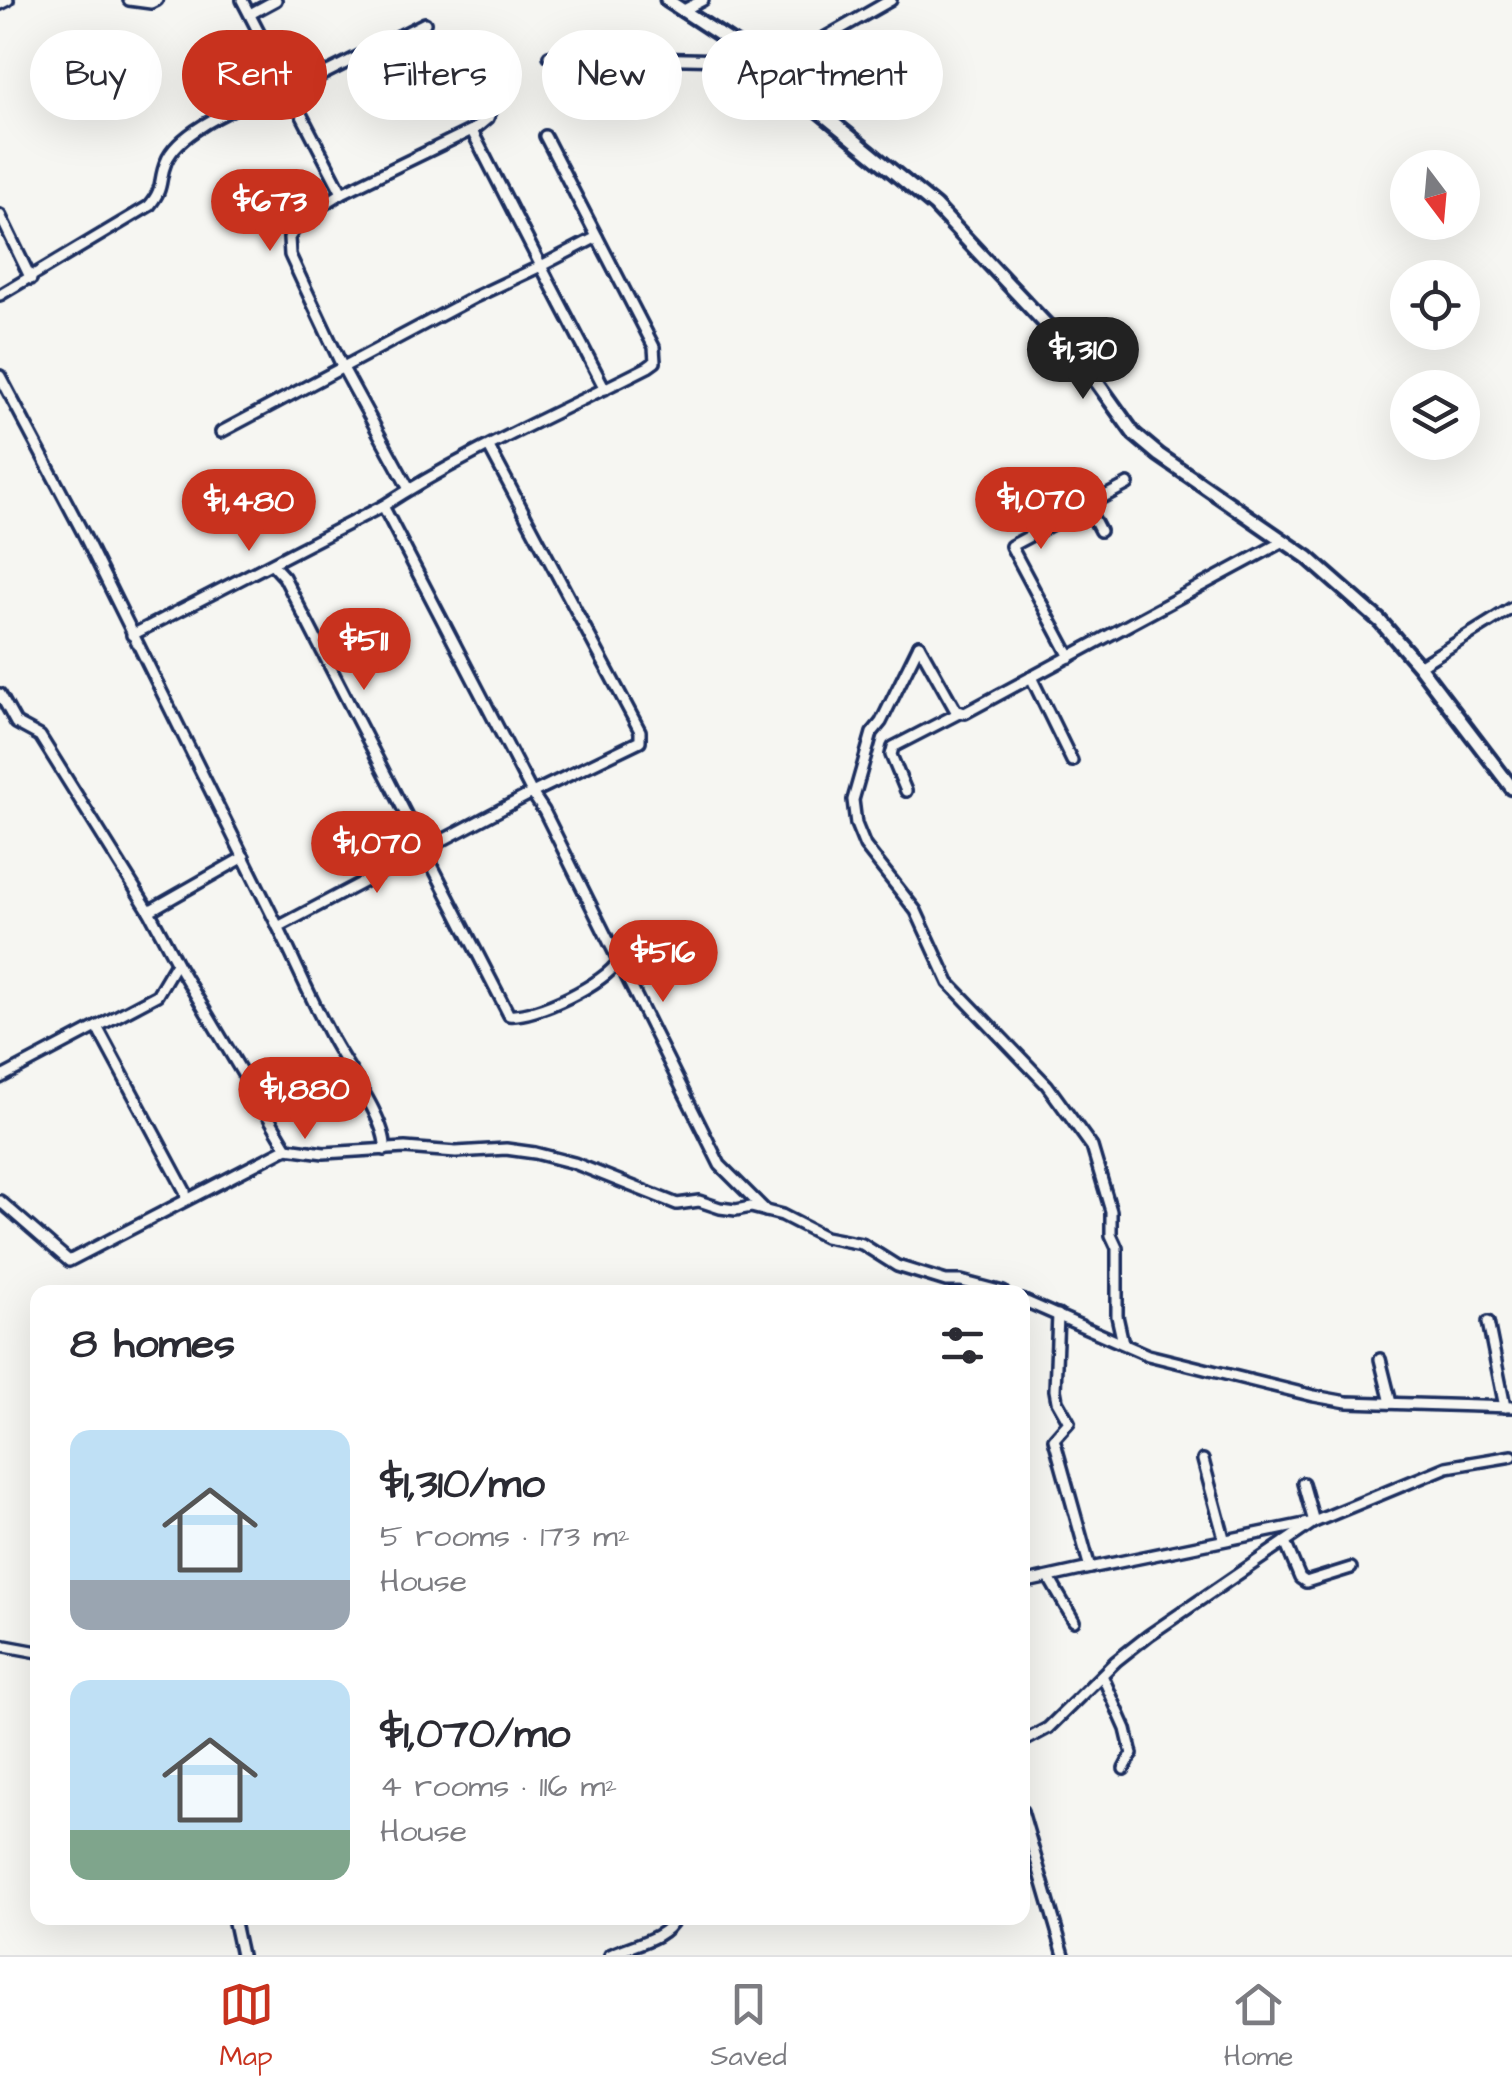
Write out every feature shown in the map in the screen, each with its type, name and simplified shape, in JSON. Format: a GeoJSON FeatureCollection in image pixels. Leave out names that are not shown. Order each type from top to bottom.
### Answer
{"type":"FeatureCollection","features":[{"type":"Feature","properties":{"kind":"street"},"geometry":{"type":"LineString","coordinates":[[0,4],[8,0]]}},
{"type":"Feature","properties":{"kind":"street"},"geometry":{"type":"LineString","coordinates":[[128,0],[157,0]]}},
{"type":"Feature","properties":{"kind":"street"},"geometry":{"type":"LineString","coordinates":[[242,0],[258,30]]}},
{"type":"Feature","properties":{"kind":"street"},"geometry":{"type":"LineString","coordinates":[[250,14],[276,0]]}},
{"type":"Feature","properties":{"kind":"street"},"geometry":{"type":"LineString","coordinates":[[667,0],[712,30]]}},
{"type":"Feature","properties":{"kind":"street"},"geometry":{"type":"LineString","coordinates":[[682,11],[703,0]]}},
{"type":"Feature","properties":{"kind":"street"},"geometry":{"type":"LineString","coordinates":[[838,30],[891,0]]}},
{"type":"Feature","properties":{"kind":"street"},"geometry":{"type":"LineString","coordinates":[[327,73],[425,24]]}},
{"type":"Feature","properties":{"kind":"street"},"geometry":{"type":"LineString","coordinates":[[0,295],[149,206],[161,192],[166,160],[196,129],[214,120]]}},
{"type":"Feature","properties":{"kind":"street"},"geometry":{"type":"LineString","coordinates":[[305,120],[342,193]]}},
{"type":"Feature","properties":{"kind":"street"},"geometry":{"type":"LineString","coordinates":[[409,490],[343,368],[288,248],[295,225],[342,193],[472,131],[486,120]]}},
{"type":"Feature","properties":{"kind":"street"},"geometry":{"type":"LineString","coordinates":[[830,120],[936,206],[1086,367],[1134,434],[1307,556],[1380,621],[1512,788]]}},
{"type":"Feature","properties":{"kind":"street"},"geometry":{"type":"LineString","coordinates":[[472,131],[605,389]]}},
{"type":"Feature","properties":{"kind":"street"},"geometry":{"type":"LineString","coordinates":[[132,635],[383,506],[489,446],[648,367],[657,355],[545,136]]}},
{"type":"Feature","properties":{"kind":"street"},"geometry":{"type":"LineString","coordinates":[[0,215],[30,279]]}},
{"type":"Feature","properties":{"kind":"street"},"geometry":{"type":"LineString","coordinates":[[221,432],[597,237]]}},
{"type":"Feature","properties":{"kind":"street"},"geometry":{"type":"LineString","coordinates":[[0,376],[83,533],[331,1038],[374,1116],[386,1150]]}},
{"type":"Feature","properties":{"kind":"street"},"geometry":{"type":"LineString","coordinates":[[278,927],[532,793],[640,741],[640,732],[489,446]]}},
{"type":"Feature","properties":{"kind":"street"},"geometry":{"type":"LineString","coordinates":[[1070,657],[1011,546],[1128,484]]}},
{"type":"Feature","properties":{"kind":"street"},"geometry":{"type":"LineString","coordinates":[[383,506],[619,960],[720,1165],[766,1211]]}},
{"type":"Feature","properties":{"kind":"street"},"geometry":{"type":"LineString","coordinates":[[1087,506],[1100,531]]}},
{"type":"Feature","properties":{"kind":"street"},"geometry":{"type":"LineString","coordinates":[[1123,1343],[1118,1316],[1117,1248],[1111,1235],[1111,1211],[1092,1147],[1047,1085],[949,983],[916,912],[864,846],[853,800],[872,734],[919,645],[956,711],[966,713],[1284,541]]}},
{"type":"Feature","properties":{"kind":"street"},"geometry":{"type":"LineString","coordinates":[[272,564],[284,577],[509,1016],[522,1017],[566,997],[613,972],[619,960]]}},
{"type":"Feature","properties":{"kind":"street"},"geometry":{"type":"LineString","coordinates":[[1419,666],[1512,608]]}},
{"type":"Feature","properties":{"kind":"street"},"geometry":{"type":"LineString","coordinates":[[1031,677],[1072,762]]}},
{"type":"Feature","properties":{"kind":"street"},"geometry":{"type":"LineString","coordinates":[[0,694],[16,724],[40,736],[150,912],[176,963],[287,1148]]}},
{"type":"Feature","properties":{"kind":"street"},"geometry":{"type":"LineString","coordinates":[[906,791],[891,755],[893,747],[961,712]]}},
{"type":"Feature","properties":{"kind":"street"},"geometry":{"type":"LineString","coordinates":[[150,912],[244,857]]}},
{"type":"Feature","properties":{"kind":"street"},"geometry":{"type":"LineString","coordinates":[[0,1078],[157,996],[176,963]]}},
{"type":"Feature","properties":{"kind":"street"},"geometry":{"type":"LineString","coordinates":[[97,1027],[185,1190],[186,1200]]}},
{"type":"Feature","properties":{"kind":"street"},"geometry":{"type":"LineString","coordinates":[[0,1201],[69,1261],[287,1148],[324,1154],[357,1149],[506,1149],[574,1163],[677,1204],[698,1201],[720,1208],[766,1211],[825,1237],[862,1244],[897,1266],[946,1281],[976,1285]]}},
{"type":"Feature","properties":{"kind":"street"},"geometry":{"type":"LineString","coordinates":[[1030,1303],[1148,1355],[1314,1396],[1347,1402],[1508,1407],[1488,1322]]}},
{"type":"Feature","properties":{"kind":"street"},"geometry":{"type":"LineString","coordinates":[[1058,1315],[1056,1401],[1068,1422],[1054,1439],[1090,1568]]}},
{"type":"Feature","properties":{"kind":"street"},"geometry":{"type":"LineString","coordinates":[[1380,1360],[1392,1403]]}},
{"type":"Feature","properties":{"kind":"street"},"geometry":{"type":"LineString","coordinates":[[1030,1738],[1048,1728],[1149,1635],[1314,1522],[1447,1467],[1512,1456]]}},
{"type":"Feature","properties":{"kind":"street"},"geometry":{"type":"LineString","coordinates":[[1202,1460],[1224,1538]]}},
{"type":"Feature","properties":{"kind":"street"},"geometry":{"type":"LineString","coordinates":[[1303,1483],[1314,1522]]}},
{"type":"Feature","properties":{"kind":"street"},"geometry":{"type":"LineString","coordinates":[[1030,1582],[1314,1522]]}},
{"type":"Feature","properties":{"kind":"street"},"geometry":{"type":"LineString","coordinates":[[1285,1542],[1300,1578],[1306,1582],[1351,1568]]}},
{"type":"Feature","properties":{"kind":"street"},"geometry":{"type":"LineString","coordinates":[[1049,1578],[1074,1621]]}},
{"type":"Feature","properties":{"kind":"street"},"geometry":{"type":"LineString","coordinates":[[0,1645],[30,1651]]}},
{"type":"Feature","properties":{"kind":"street"},"geometry":{"type":"LineString","coordinates":[[1102,1675],[1126,1729],[1132,1754],[1124,1769]]}},
{"type":"Feature","properties":{"kind":"street"},"geometry":{"type":"LineString","coordinates":[[1030,1838],[1064,1955]]}},
{"type":"Feature","properties":{"kind":"street"},"geometry":{"type":"LineString","coordinates":[[234,1925],[240,1955]]}},
{"type":"Feature","properties":{"kind":"street"},"geometry":{"type":"LineString","coordinates":[[610,1955],[660,1936],[672,1925]]}}]}
